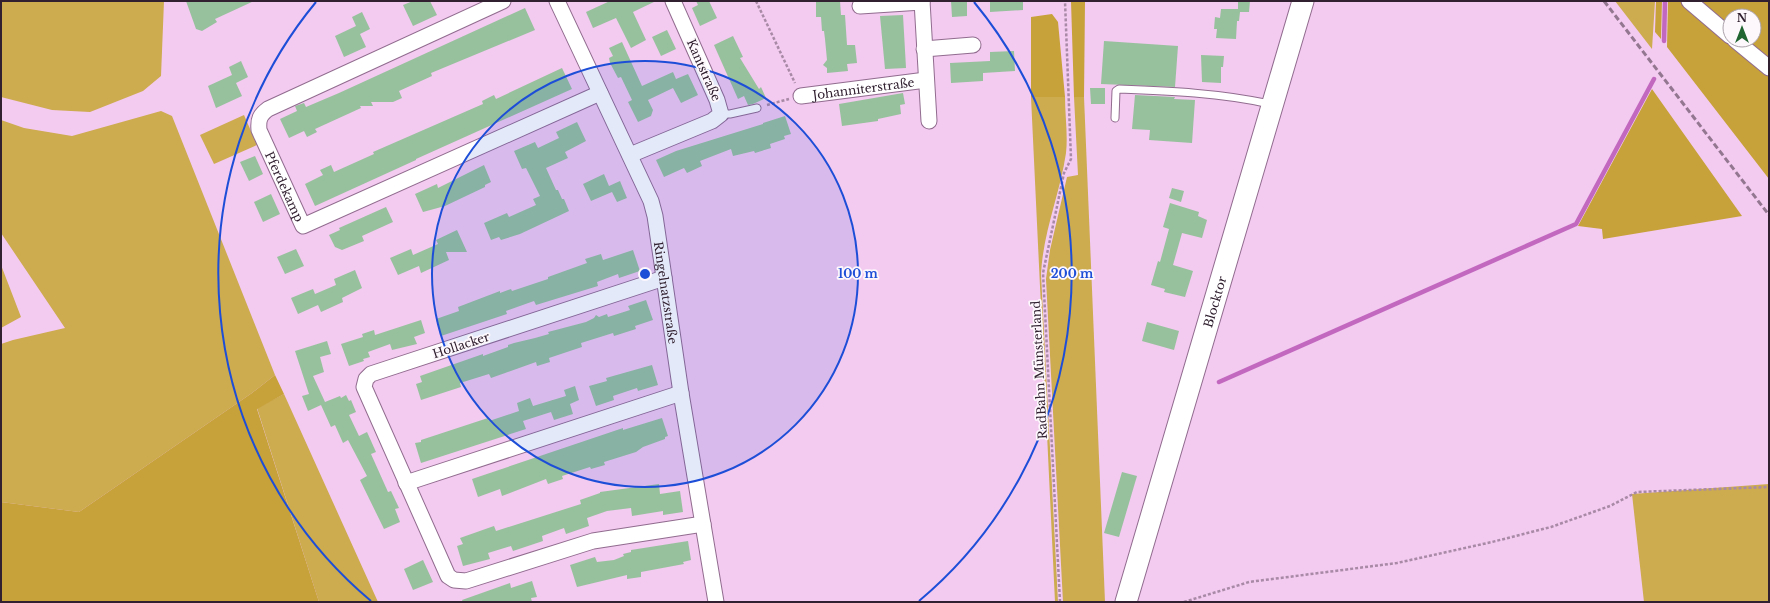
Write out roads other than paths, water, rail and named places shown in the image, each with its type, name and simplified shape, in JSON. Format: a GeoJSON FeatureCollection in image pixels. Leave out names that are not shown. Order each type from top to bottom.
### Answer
{"type":"FeatureCollection","features":[{"type":"Feature","properties":{"kind":"main road","name":"Blocktor"},"geometry":{"type":"LineString","coordinates":[[1126,602],[1303,1]]}},
{"type":"Feature","properties":{"kind":"street","name":"Pferdekamp"},"geometry":{"type":"LineString","coordinates":[[503,1],[262,113],[259,118],[259,130],[303,226],[600,93]]}},
{"type":"Feature","properties":{"kind":"street","name":"Kantstraße"},"geometry":{"type":"LineString","coordinates":[[630,155],[712,121],[721,114],[717,100],[673,1]]}},
{"type":"Feature","properties":{"kind":"street","name":"Johanniterstraße"},"geometry":{"type":"LineString","coordinates":[[860,6],[922,1],[929,121]]}},
{"type":"Feature","properties":{"kind":"street"},"geometry":{"type":"LineString","coordinates":[[1689,1],[1722,29]]}},
{"type":"Feature","properties":{"kind":"street","name":"Ringelnatzstraße"},"geometry":{"type":"LineString","coordinates":[[561,2],[600,93],[630,155],[653,208],[681,393],[716,602]]}},
{"type":"Feature","properties":{"kind":"street"},"geometry":{"type":"LineString","coordinates":[[924,49],[973,45]]}},
{"type":"Feature","properties":{"kind":"street"},"geometry":{"type":"LineString","coordinates":[[1745,48],[1769,68]]}},
{"type":"Feature","properties":{"kind":"street","name":"Johanniterstraße"},"geometry":{"type":"LineString","coordinates":[[801,96],[926,80]]}},
{"type":"Feature","properties":{"kind":"street","name":"Hollacker"},"geometry":{"type":"LineString","coordinates":[[664,278],[371,374],[366,379],[364,387],[448,576],[458,581],[466,581],[593,541],[703,524]]}},
{"type":"Feature","properties":{"kind":"street"},"geometry":{"type":"LineString","coordinates":[[406,483],[681,393]]}},
{"type":"Feature","properties":{"kind":"lane"},"geometry":{"type":"LineString","coordinates":[[1115,118],[1116,91],[1119,89],[1232,96],[1272,105]]}},
{"type":"Feature","properties":{"kind":"lane"},"geometry":{"type":"LineString","coordinates":[[721,114],[730,114],[757,108]]}},
{"type":"Feature","properties":{"kind":"waterway"},"geometry":{"type":"LineString","coordinates":[[1664,41],[1665,1]]}},
{"type":"Feature","properties":{"kind":"waterway"},"geometry":{"type":"LineString","coordinates":[[1219,382],[1576,224],[1654,79]]}},
{"type":"Feature","properties":{"kind":"railway"},"geometry":{"type":"LineString","coordinates":[[1604,1],[1769,215]]}}]}
